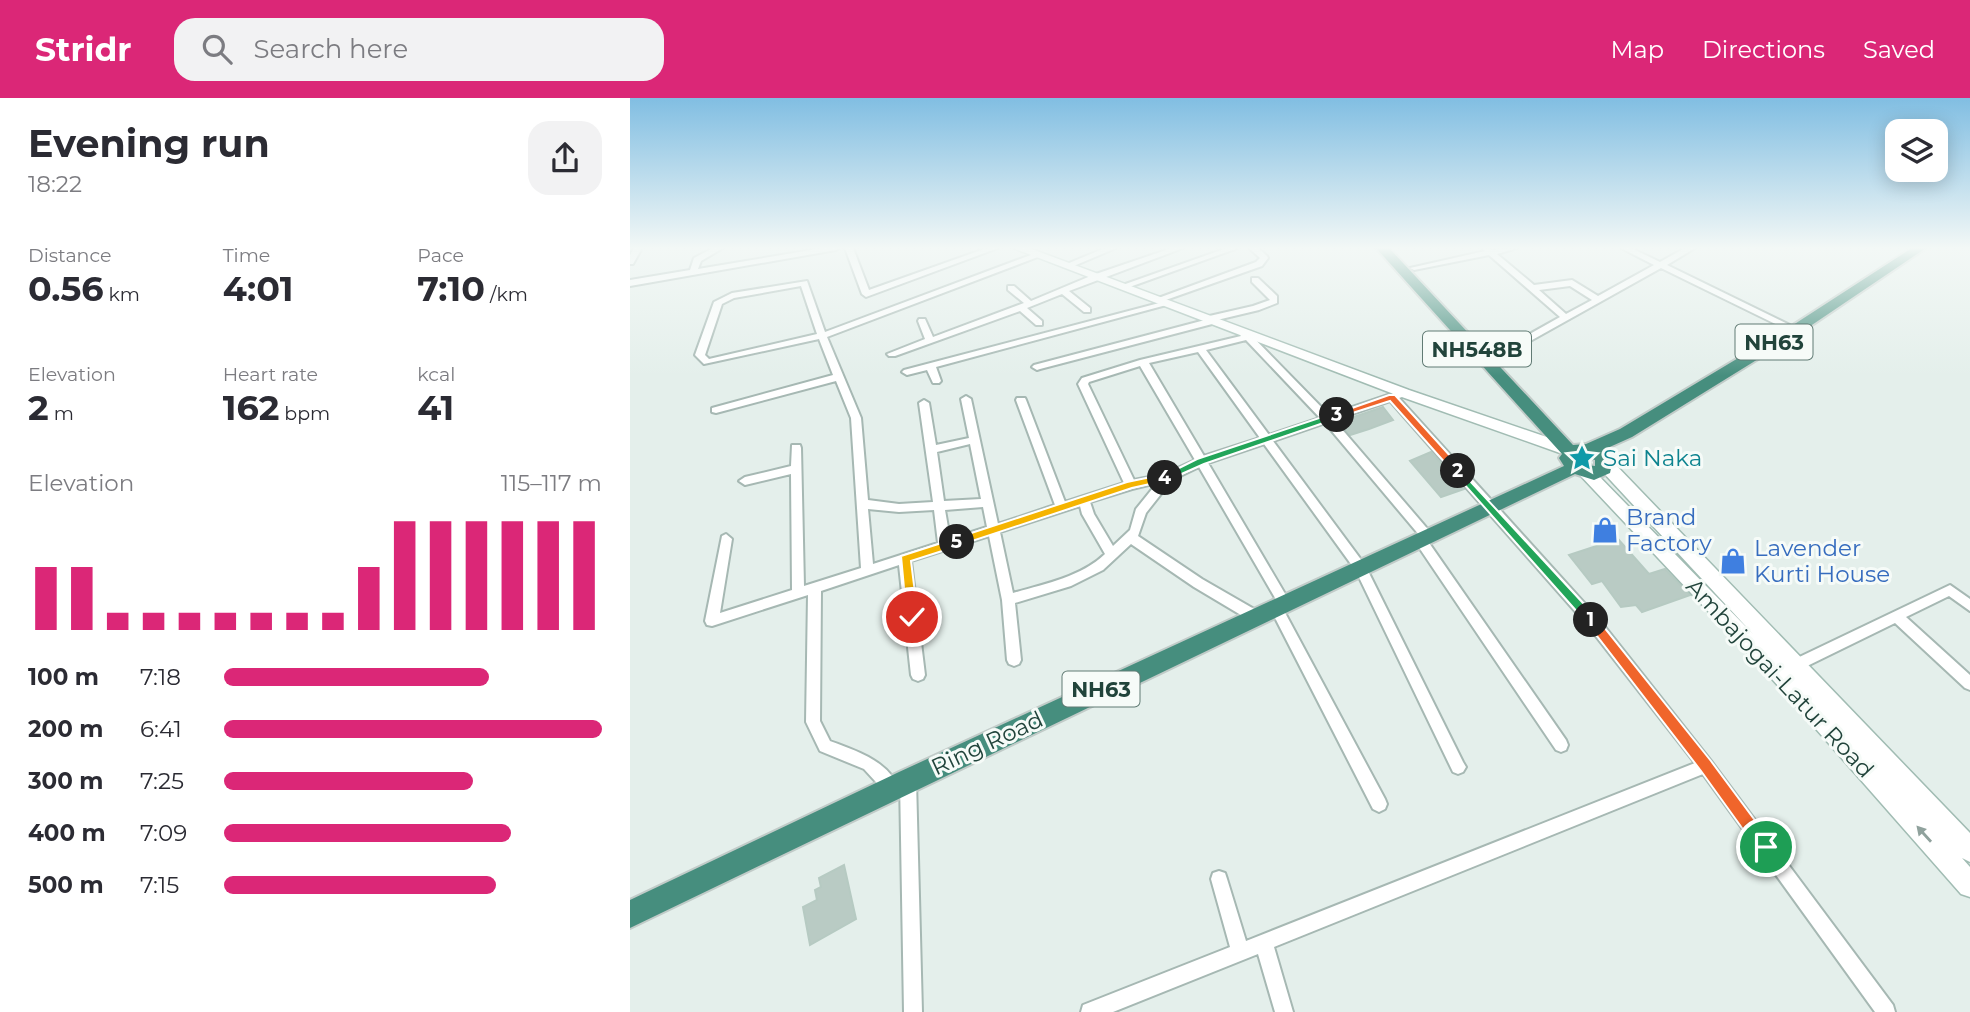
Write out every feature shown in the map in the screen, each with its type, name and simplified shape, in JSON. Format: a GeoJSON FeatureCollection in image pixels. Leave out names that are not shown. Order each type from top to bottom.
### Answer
{"type":"FeatureCollection","features":[{"type":"Feature","properties":{"kind":"highway","name":"Ambajogai-Latur Road"},"geometry":{"type":"LineString","coordinates":[[1425,291],[1493,359],[1578,457],[1605,462]]}},
{"type":"Feature","properties":{"kind":"highway","name":"NH548B"},"geometry":{"type":"LineString","coordinates":[[1434,291],[1493,359]]}},
{"type":"Feature","properties":{"kind":"highway","name":"NH63"},"geometry":{"type":"LineString","coordinates":[[1578,457],[1626,433],[1855,291]]}},
{"type":"Feature","properties":{"kind":"highway","name":"NH63"},"geometry":{"type":"LineString","coordinates":[[1605,462],[1626,433]]}},
{"type":"Feature","properties":{"kind":"highway","name":"Ring Road"},"geometry":{"type":"LineString","coordinates":[[630,914],[899,784],[1424,538],[1578,457]]}},
{"type":"Feature","properties":{"kind":"main road"},"geometry":{"type":"LineString","coordinates":[[1132,291],[1398,395],[1578,457]]}},
{"type":"Feature","properties":{"kind":"main road","name":"Ambajogai-Latur Road"},"geometry":{"type":"LineString","coordinates":[[1578,457],[1779,673],[1970,885]]}},
{"type":"Feature","properties":{"kind":"main road","name":"Ambajogai-Latur Road"},"geometry":{"type":"LineString","coordinates":[[1605,462],[1970,850]]}},
{"type":"Feature","properties":{"kind":"street"},"geometry":{"type":"LineString","coordinates":[[764,291],[732,296],[718,302],[700,355],[707,362],[822,336],[934,291]]}},
{"type":"Feature","properties":{"kind":"street"},"geometry":{"type":"LineString","coordinates":[[806,291],[856,418],[867,571]]}},
{"type":"Feature","properties":{"kind":"street"},"geometry":{"type":"LineString","coordinates":[[1013,291],[1039,323]]}},
{"type":"Feature","properties":{"kind":"street"},"geometry":{"type":"LineString","coordinates":[[892,354],[1063,291],[1087,310]]}},
{"type":"Feature","properties":{"kind":"street"},"geometry":{"type":"LineString","coordinates":[[907,372],[1162,302],[1191,291]]}},
{"type":"Feature","properties":{"kind":"street"},"geometry":{"type":"LineString","coordinates":[[1037,367],[1256,308],[1274,301],[1266,291]]}},
{"type":"Feature","properties":{"kind":"street"},"geometry":{"type":"LineString","coordinates":[[1535,291],[1566,318]]}},
{"type":"Feature","properties":{"kind":"street"},"geometry":{"type":"LineString","coordinates":[[1584,291],[1598,300]]}},
{"type":"Feature","properties":{"kind":"street"},"geometry":{"type":"LineString","coordinates":[[1493,359],[1614,291]]}},
{"type":"Feature","properties":{"kind":"street"},"geometry":{"type":"LineString","coordinates":[[1716,291],[1796,330]]}},
{"type":"Feature","properties":{"kind":"street"},"geometry":{"type":"LineString","coordinates":[[922,321],[930,341]]}},
{"type":"Feature","properties":{"kind":"street"},"geometry":{"type":"LineString","coordinates":[[1131,485],[1083,384],[1088,377],[1245,335],[1327,419],[1424,538],[1562,745]]}},
{"type":"Feature","properties":{"kind":"street"},"geometry":{"type":"LineString","coordinates":[[1200,348],[1361,568],[1458,767]]}},
{"type":"Feature","properties":{"kind":"street"},"geometry":{"type":"LineString","coordinates":[[1143,362],[1201,461],[1272,610],[1379,804]]}},
{"type":"Feature","properties":{"kind":"street"},"geometry":{"type":"LineString","coordinates":[[931,366],[936,381]]}},
{"type":"Feature","properties":{"kind":"street"},"geometry":{"type":"LineString","coordinates":[[716,410],[839,377]]}},
{"type":"Feature","properties":{"kind":"street"},"geometry":{"type":"LineString","coordinates":[[726,538],[712,621],[1131,485],[1168,477],[1201,461],[1398,395],[1489,506],[1593,622],[1706,766],[1886,1012]]}},
{"type":"Feature","properties":{"kind":"street"},"geometry":{"type":"LineString","coordinates":[[966,399],[1008,600],[1014,660]]}},
{"type":"Feature","properties":{"kind":"street"},"geometry":{"type":"LineString","coordinates":[[1021,400],[1062,508]]}},
{"type":"Feature","properties":{"kind":"street"},"geometry":{"type":"LineString","coordinates":[[924,403],[945,546]]}},
{"type":"Feature","properties":{"kind":"street"},"geometry":{"type":"LineString","coordinates":[[931,450],[974,440]]}},
{"type":"Feature","properties":{"kind":"street"},"geometry":{"type":"LineString","coordinates":[[796,448],[798,593]]}},
{"type":"Feature","properties":{"kind":"street"},"geometry":{"type":"LineString","coordinates":[[745,481],[796,469]]}},
{"type":"Feature","properties":{"kind":"street"},"geometry":{"type":"LineString","coordinates":[[1008,600],[1067,582],[1099,567],[1135,532],[1140,512],[1168,477]]}},
{"type":"Feature","properties":{"kind":"street"},"geometry":{"type":"LineString","coordinates":[[1084,501],[1087,514],[1112,556]]}},
{"type":"Feature","properties":{"kind":"street"},"geometry":{"type":"LineString","coordinates":[[863,504],[899,508],[988,503]]}},
{"type":"Feature","properties":{"kind":"street"},"geometry":{"type":"LineString","coordinates":[[1130,537],[1198,583],[1272,610]]}},
{"type":"Feature","properties":{"kind":"street"},"geometry":{"type":"LineString","coordinates":[[905,559],[918,675]]}},
{"type":"Feature","properties":{"kind":"street"},"geometry":{"type":"LineString","coordinates":[[815,588],[813,722],[819,739],[825,746],[869,764],[899,784],[913,1012]]}},
{"type":"Feature","properties":{"kind":"street"},"geometry":{"type":"LineString","coordinates":[[1796,665],[1950,590],[1970,606]]}},
{"type":"Feature","properties":{"kind":"street"},"geometry":{"type":"LineString","coordinates":[[1896,616],[1970,684]]}},
{"type":"Feature","properties":{"kind":"street"},"geometry":{"type":"LineString","coordinates":[[1090,1012],[1706,766]]}},
{"type":"Feature","properties":{"kind":"street"},"geometry":{"type":"LineString","coordinates":[[1219,879],[1240,952]]}},
{"type":"Feature","properties":{"kind":"street"},"geometry":{"type":"LineString","coordinates":[[1264,942],[1284,1012]]}},
{"type":"Feature","properties":{"kind":"building"},"geometry":{"type":"Polygon","coordinates":[[[1383,407],[1393,420],[1350,435],[1339,422],[1383,407]]]}},
{"type":"Feature","properties":{"kind":"building"},"geometry":{"type":"Polygon","coordinates":[[[1431,452],[1464,489],[1441,497],[1410,461],[1431,452]]]}},
{"type":"Feature","properties":{"kind":"building"},"geometry":{"type":"Polygon","coordinates":[[[1618,539],[1649,574],[1665,569],[1690,595],[1642,612],[1636,605],[1621,607],[1602,581],[1592,584],[1569,555],[1618,539]]]}},
{"type":"Feature","properties":{"kind":"building"},"geometry":{"type":"Polygon","coordinates":[[[844,865],[856,919],[810,945],[803,907],[817,900],[815,890],[821,887],[819,878],[844,865]]]}},
{"type":"Feature","properties":{"kind":"place","name":"Sai Naka"},"geometry":{"type":"Point","coordinates":[1582,458]}},
{"type":"Feature","properties":{"kind":"place","name":"Brand Factory"},"geometry":{"type":"Point","coordinates":[1605,530]}},
{"type":"Feature","properties":{"kind":"place","name":"Lavender Kurti House"},"geometry":{"type":"Point","coordinates":[1733,561]}},
{"type":"Feature","properties":{"kind":"route"},"geometry":{"type":"LineString","coordinates":[[912,617],[905,559],[1131,485],[1168,477],[1201,461],[1392,397],[1593,622],[1766,847]]}}]}
